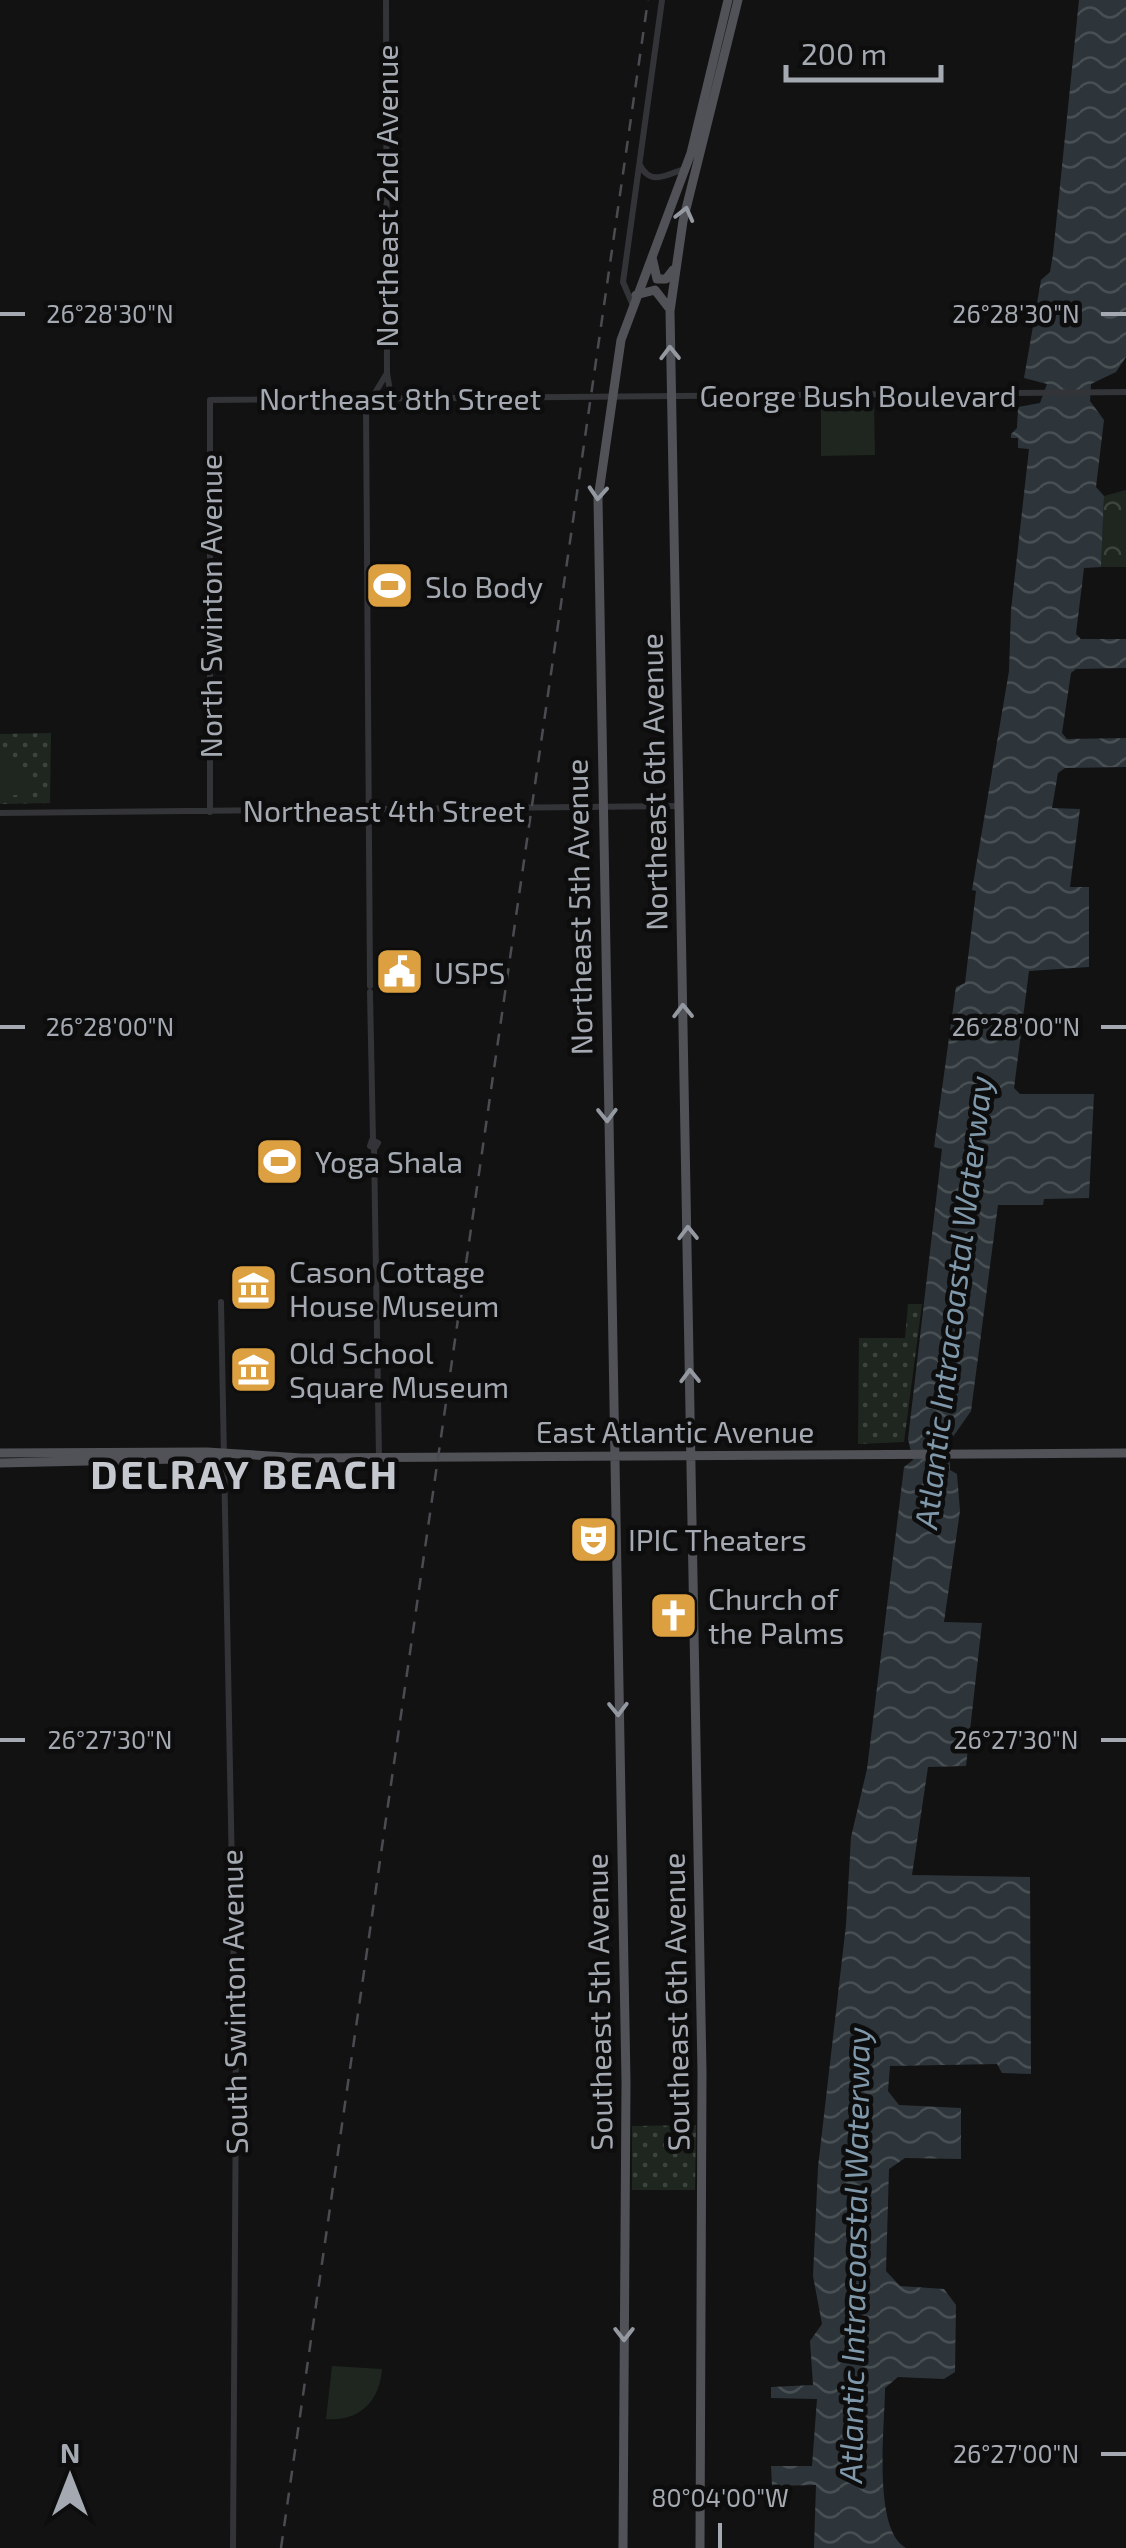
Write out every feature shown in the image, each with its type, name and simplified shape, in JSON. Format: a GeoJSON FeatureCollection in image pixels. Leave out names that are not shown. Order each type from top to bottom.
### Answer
{"type":"FeatureCollection","features":[{"type":"Feature","properties":{"kind":"main road","name":"Northeast 5th Avenue"},"geometry":{"type":"LineString","coordinates":[[613,1456],[596,526],[616,360],[634,300],[686,169],[728,0]]}},
{"type":"Feature","properties":{"kind":"main road","name":"Northeast 6th Avenue"},"geometry":{"type":"LineString","coordinates":[[692,1455],[670,310],[674,270],[738,0]]}},
{"type":"Feature","properties":{"kind":"main road"},"geometry":{"type":"LineString","coordinates":[[652,255],[657,278],[666,278],[674,270]]}},
{"type":"Feature","properties":{"kind":"main road"},"geometry":{"type":"LineString","coordinates":[[634,300],[655,290],[670,310]]}},
{"type":"Feature","properties":{"kind":"main road"},"geometry":{"type":"LineString","coordinates":[[0,1453],[224,1457]]}},
{"type":"Feature","properties":{"kind":"main road"},"geometry":{"type":"LineString","coordinates":[[0,1464],[134,1463],[160,1453],[224,1457]]}},
{"type":"Feature","properties":{"kind":"main road","name":"East Atlantic Avenue"},"geometry":{"type":"LineString","coordinates":[[224,1457],[1126,1453]]}},
{"type":"Feature","properties":{"kind":"main road","name":"Southeast 6th Avenue"},"geometry":{"type":"LineString","coordinates":[[692,1455],[702,2072],[700,2548]]}},
{"type":"Feature","properties":{"kind":"main road","name":"Southeast 5th Avenue"},"geometry":{"type":"LineString","coordinates":[[613,1456],[626,2082],[622,2548]]}},
{"type":"Feature","properties":{"kind":"street","name":"Northeast 2nd Avenue"},"geometry":{"type":"LineString","coordinates":[[379,1457],[366,810],[366,408],[387,372],[386,0]]}},
{"type":"Feature","properties":{"kind":"street"},"geometry":{"type":"LineString","coordinates":[[634,300],[623,282],[662,0]]}},
{"type":"Feature","properties":{"kind":"street"},"geometry":{"type":"LineString","coordinates":[[640,164],[646,175],[657,178],[686,169]]}},
{"type":"Feature","properties":{"kind":"street"},"geometry":{"type":"LineString","coordinates":[[387,372],[392,398]]}},
{"type":"Feature","properties":{"kind":"street","name":"George Bush Boulevard"},"geometry":{"type":"LineString","coordinates":[[591,396],[1126,392]]}},
{"type":"Feature","properties":{"kind":"street","name":"Northeast 8th Street"},"geometry":{"type":"LineString","coordinates":[[210,400],[591,396]]}},
{"type":"Feature","properties":{"kind":"street","name":"North Swinton Avenue"},"geometry":{"type":"LineString","coordinates":[[210,400],[210,812]]}},
{"type":"Feature","properties":{"kind":"street","name":"Northeast 4th Street"},"geometry":{"type":"LineString","coordinates":[[0,813],[678,806]]}},
{"type":"Feature","properties":{"kind":"street"},"geometry":{"type":"LineString","coordinates":[[220,1302],[224,1457]]}},
{"type":"Feature","properties":{"kind":"street","name":"South Swinton Avenue"},"geometry":{"type":"LineString","coordinates":[[224,1457],[236,2082],[233,2548]]}},
{"type":"Feature","properties":{"kind":"green space"},"geometry":{"type":"Polygon","coordinates":[[[874,404],[875,455],[821,456],[821,405],[874,404]]]}},
{"type":"Feature","properties":{"kind":"green space"},"geometry":{"type":"Polygon","coordinates":[[[1126,490],[1126,567],[1101,567],[1104,496],[1126,490]]]}},
{"type":"Feature","properties":{"kind":"green space"},"geometry":{"type":"Polygon","coordinates":[[[51,733],[50,803],[0,804],[0,734],[51,733]]]}},
{"type":"Feature","properties":{"kind":"green space"},"geometry":{"type":"Polygon","coordinates":[[[0,755],[24,768],[31,794],[0,796],[0,755]]]}},
{"type":"Feature","properties":{"kind":"green space"},"geometry":{"type":"Polygon","coordinates":[[[908,1304],[922,1304],[904,1442],[858,1444],[859,1338],[905,1338],[908,1304]]]}},
{"type":"Feature","properties":{"kind":"green space"},"geometry":{"type":"Polygon","coordinates":[[[696,2125],[695,2190],[632,2190],[632,2126],[696,2125]]]}},
{"type":"Feature","properties":{"kind":"green space"},"geometry":{"type":"Polygon","coordinates":[[[332,2366],[382,2369],[377,2391],[358,2413],[326,2419],[332,2366]]]}},
{"type":"Feature","properties":{"kind":"water","name":"Atlantic Intracoastal Waterway"},"geometry":{"type":"Polygon","coordinates":[[[1079,0],[1126,0],[1126,357],[1116,372],[1091,384],[1090,401],[1104,420],[1096,487],[1104,496],[1101,567],[1084,568],[1076,634],[1081,639],[1126,639],[1126,668],[1076,669],[1071,673],[1062,733],[1067,739],[1126,738],[1126,767],[1065,768],[1058,773],[1052,808],[1080,809],[1070,887],[1089,887],[1089,967],[1029,971],[1014,1088],[1020,1094],[1094,1094],[1089,1198],[1044,1199],[1043,1205],[998,1205],[971,1411],[950,1441],[950,1470],[957,1474],[960,1511],[944,1622],[982,1623],[966,1766],[928,1767],[912,1875],[1030,1877],[1031,2074],[1002,2073],[997,2064],[890,2066],[888,2091],[899,2105],[961,2108],[961,2159],[905,2158],[889,2169],[886,2271],[900,2286],[944,2289],[956,2305],[955,2372],[944,2379],[898,2377],[885,2388],[884,2499],[895,2537],[906,2548],[814,2548],[816,2485],[772,2486],[771,2466],[812,2466],[817,2399],[771,2398],[771,2387],[813,2385],[810,2341],[822,2324],[813,2276],[818,2167],[846,1925],[851,1837],[867,1769],[904,1467],[913,1460],[908,1439],[942,1149],[934,1147],[956,987],[965,983],[976,891],[972,890],[1009,671],[1011,610],[1029,449],[1018,448],[1018,438],[1011,438],[1011,434],[1017,428],[1018,407],[1040,403],[1047,384],[1024,378],[1041,280],[1050,272],[1053,254],[1079,0]]]}},
{"type":"Feature","properties":{"kind":"railway"},"geometry":{"type":"LineString","coordinates":[[281,2548],[648,0]]}},
{"type":"Feature","properties":{"kind":"place","name":"Slo Body"},"geometry":{"type":"Point","coordinates":[390,586]}},
{"type":"Feature","properties":{"kind":"place","name":"USPS"},"geometry":{"type":"Point","coordinates":[399,972]}},
{"type":"Feature","properties":{"kind":"place","name":"Yoga Shala"},"geometry":{"type":"Point","coordinates":[280,1161]}},
{"type":"Feature","properties":{"kind":"place","name":"Cason Cottage House Museum"},"geometry":{"type":"Point","coordinates":[254,1288]}},
{"type":"Feature","properties":{"kind":"place","name":"Old School Square Museum"},"geometry":{"type":"Point","coordinates":[254,1369]}},
{"type":"Feature","properties":{"kind":"place","name":"IPIC Theaters"},"geometry":{"type":"Point","coordinates":[593,1539]}},
{"type":"Feature","properties":{"kind":"place","name":"Church of the Palms"},"geometry":{"type":"Point","coordinates":[673,1615]}},
{"type":"Feature","properties":{"kind":"district","name":"DELRAY BEACH"},"geometry":{"type":"Point","coordinates":[245,1473]}}]}
